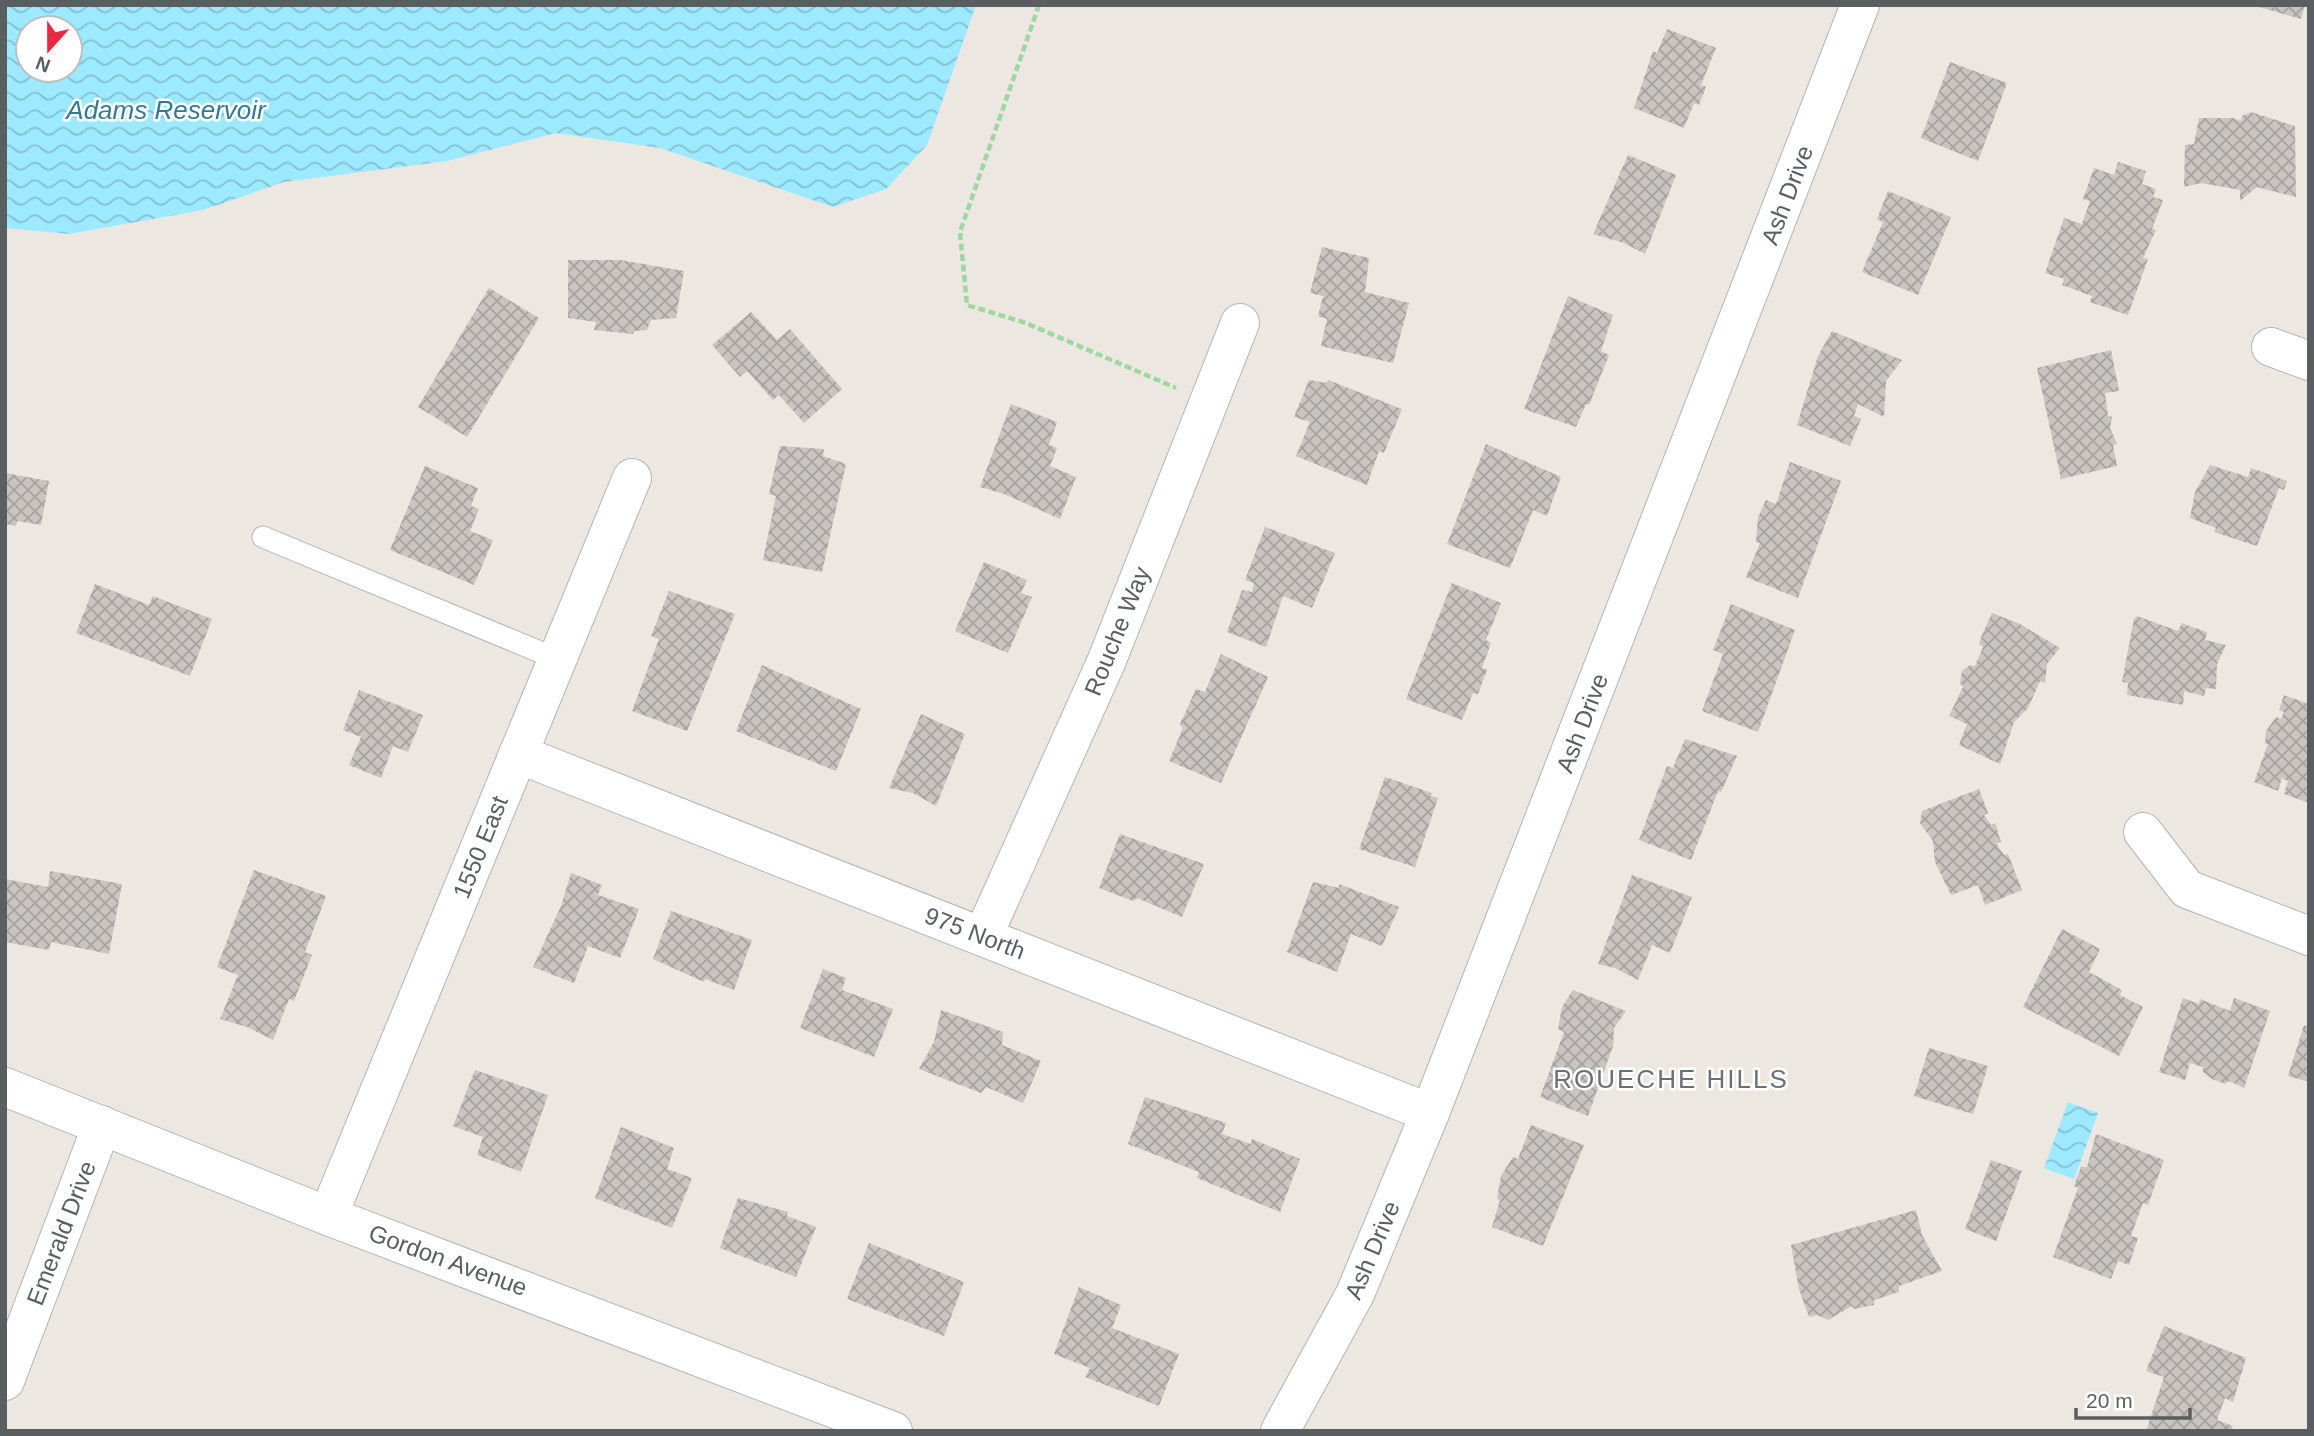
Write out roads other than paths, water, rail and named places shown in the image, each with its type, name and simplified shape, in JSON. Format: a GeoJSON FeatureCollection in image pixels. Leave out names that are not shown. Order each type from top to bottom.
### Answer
{"type":"FeatureCollection","features":[{"type":"Feature","properties":{"kind":"street","name":"Ash Drive"},"geometry":{"type":"LineString","coordinates":[[1280,1431],[1355,1294],[1430,1113],[1860,5]]}},
{"type":"Feature","properties":{"kind":"street","name":"Rouche Way"},"geometry":{"type":"LineString","coordinates":[[983,936],[1107,660],[1240,323]]}},
{"type":"Feature","properties":{"kind":"street"},"geometry":{"type":"LineString","coordinates":[[2271,348],[2309,361]]}},
{"type":"Feature","properties":{"kind":"street","name":"1550 East"},"geometry":{"type":"LineString","coordinates":[[328,1216],[632,478]]}},
{"type":"Feature","properties":{"kind":"street","name":"975 North"},"geometry":{"type":"LineString","coordinates":[[518,754],[1430,1113]]}},
{"type":"Feature","properties":{"kind":"street"},"geometry":{"type":"LineString","coordinates":[[2143,832],[2187,889],[2309,936]]}},
{"type":"Feature","properties":{"kind":"street","name":"Gordon Avenue"},"geometry":{"type":"LineString","coordinates":[[5,1087],[328,1216],[892,1431]]}},
{"type":"Feature","properties":{"kind":"street","name":"Emerald Drive"},"geometry":{"type":"LineString","coordinates":[[5,1381],[102,1125]]}},
{"type":"Feature","properties":{"kind":"lane"},"geometry":{"type":"LineString","coordinates":[[263,537],[557,659]]}},
{"type":"Feature","properties":{"kind":"water","name":"Adams Reservoir"},"geometry":{"type":"Polygon","coordinates":[[[5,5],[976,5],[927,145],[886,189],[833,207],[660,148],[556,133],[447,161],[284,182],[203,210],[69,234],[5,228],[5,5]]]}},
{"type":"Feature","properties":{"kind":"water"},"geometry":{"type":"Polygon","coordinates":[[[2068,1102],[2098,1113],[2074,1179],[2044,1168],[2068,1102]]]}},
{"type":"Feature","properties":{"kind":"district","name":"ROUECHE HILLS"},"geometry":{"type":"Point","coordinates":[1671,1079]}}]}
